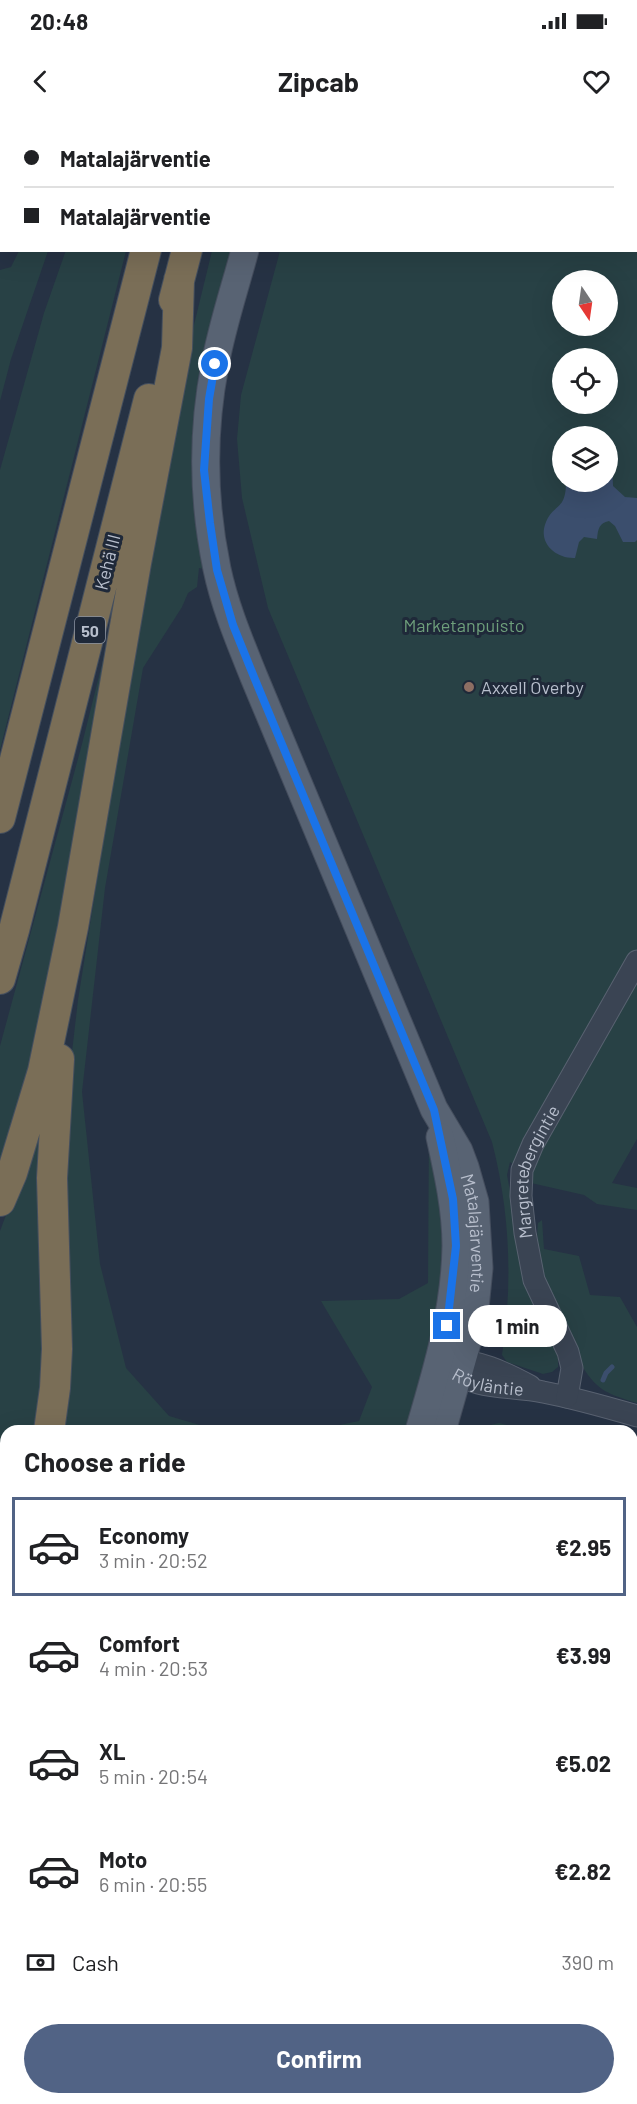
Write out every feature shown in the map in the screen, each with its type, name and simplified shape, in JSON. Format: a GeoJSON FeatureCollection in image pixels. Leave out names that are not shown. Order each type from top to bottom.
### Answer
{"type":"FeatureCollection","features":[{"type":"Feature","properties":{"kind":"highway","name":"50"},"geometry":{"type":"LineString","coordinates":[[0,818],[145,252]]}},
{"type":"Feature","properties":{"kind":"highway","name":"Kehä III"},"geometry":{"type":"LineString","coordinates":[[0,979],[186,252]]}},
{"type":"Feature","properties":{"kind":"highway"},"geometry":{"type":"LineString","coordinates":[[0,1201],[12,1173],[43,1071],[73,927],[136,563],[177,348],[178,280]]}},
{"type":"Feature","properties":{"kind":"highway"},"geometry":{"type":"LineString","coordinates":[[50,1425],[57,1349],[52,1178],[59,1062],[73,927]]}},
{"type":"Feature","properties":{"kind":"main road","name":"Matalajärventie"},"geometry":{"type":"LineString","coordinates":[[244,252],[220,342],[209,399],[204,470],[217,570],[233,625],[434,1110],[453,1199],[456,1246],[451,1309],[454,1365],[443,1425]]}},
{"type":"Feature","properties":{"kind":"main road","name":"Matalajärventie"},"geometry":{"type":"LineString","coordinates":[[421,1425],[454,1365]]}},
{"type":"Feature","properties":{"kind":"street","name":"Margretebergintie"},"geometry":{"type":"LineString","coordinates":[[567,1397],[572,1368],[568,1352],[534,1280],[525,1233],[521,1196],[522,1170],[533,1144],[637,960]]}},
{"type":"Feature","properties":{"kind":"street","name":"Röyläntie"},"geometry":{"type":"LineString","coordinates":[[454,1365],[490,1386],[541,1391],[637,1416]]}},
{"type":"Feature","properties":{"kind":"green space"},"geometry":{"type":"Polygon","coordinates":[[[18,252],[48,252],[11,359],[0,401],[0,270],[11,267],[18,252]]]}},
{"type":"Feature","properties":{"kind":"green space"},"geometry":{"type":"Polygon","coordinates":[[[65,252],[126,252],[0,750],[0,470],[44,313],[65,252]]]}},
{"type":"Feature","properties":{"kind":"green space"},"geometry":{"type":"Polygon","coordinates":[[[212,252],[233,252],[205,347],[195,406],[194,447],[208,570],[199,568],[197,587],[188,593],[182,607],[143,668],[105,888],[82,1092],[100,1264],[126,1368],[169,1416],[200,1425],[61,1425],[67,1287],[66,1104],[78,1000],[182,374],[212,252]]]}},
{"type":"Feature","properties":{"kind":"green space","name":"Marketanpuisto"},"geometry":{"type":"Polygon","coordinates":[[[280,252],[637,252],[637,1139],[612,1183],[637,1188],[637,1210],[597,1204],[584,1195],[531,1183],[531,1176],[510,1162],[507,1175],[519,1239],[558,1358],[558,1367],[552,1372],[543,1374],[507,1362],[502,1355],[508,1301],[508,1248],[503,1195],[492,1142],[268,608],[242,498],[237,439],[241,395],[280,252]]]}},
{"type":"Feature","properties":{"kind":"green space"},"geometry":{"type":"Polygon","coordinates":[[[123,580],[49,1003],[0,1179],[0,1046],[82,744],[123,580]]]}},
{"type":"Feature","properties":{"kind":"green space"},"geometry":{"type":"Polygon","coordinates":[[[43,1116],[46,1294],[40,1425],[0,1425],[0,1231],[43,1116]]]}},
{"type":"Feature","properties":{"kind":"green space"},"geometry":{"type":"Polygon","coordinates":[[[429,1124],[448,1217],[447,1286],[412,1425],[339,1425],[359,1421],[372,1387],[321,1301],[399,1299],[428,1283],[429,1124]]]}},
{"type":"Feature","properties":{"kind":"green space"},"geometry":{"type":"Polygon","coordinates":[[[542,1220],[544,1249],[579,1256],[590,1295],[620,1297],[637,1327],[637,1403],[599,1387],[582,1366],[551,1296],[540,1258],[537,1240],[538,1223],[542,1220]]]}},
{"type":"Feature","properties":{"kind":"water"},"geometry":{"type":"Polygon","coordinates":[[[618,491],[625,497],[637,498],[637,540],[623,542],[615,526],[609,521],[600,527],[597,539],[584,537],[579,542],[575,558],[555,553],[546,543],[544,530],[549,516],[564,498],[565,492],[618,491]]]}},
{"type":"Feature","properties":{"kind":"waterway"},"geometry":{"type":"LineString","coordinates":[[603,1380],[612,1367]]}},
{"type":"Feature","properties":{"kind":"place","name":"Axxell Överby"},"geometry":{"type":"Point","coordinates":[469,687]}},
{"type":"Feature","properties":{"kind":"route"},"geometry":{"type":"LineString","coordinates":[[215,364],[209,399],[204,470],[217,570],[233,625],[434,1110],[453,1199],[456,1246],[451,1309],[447,1326]]}}]}
